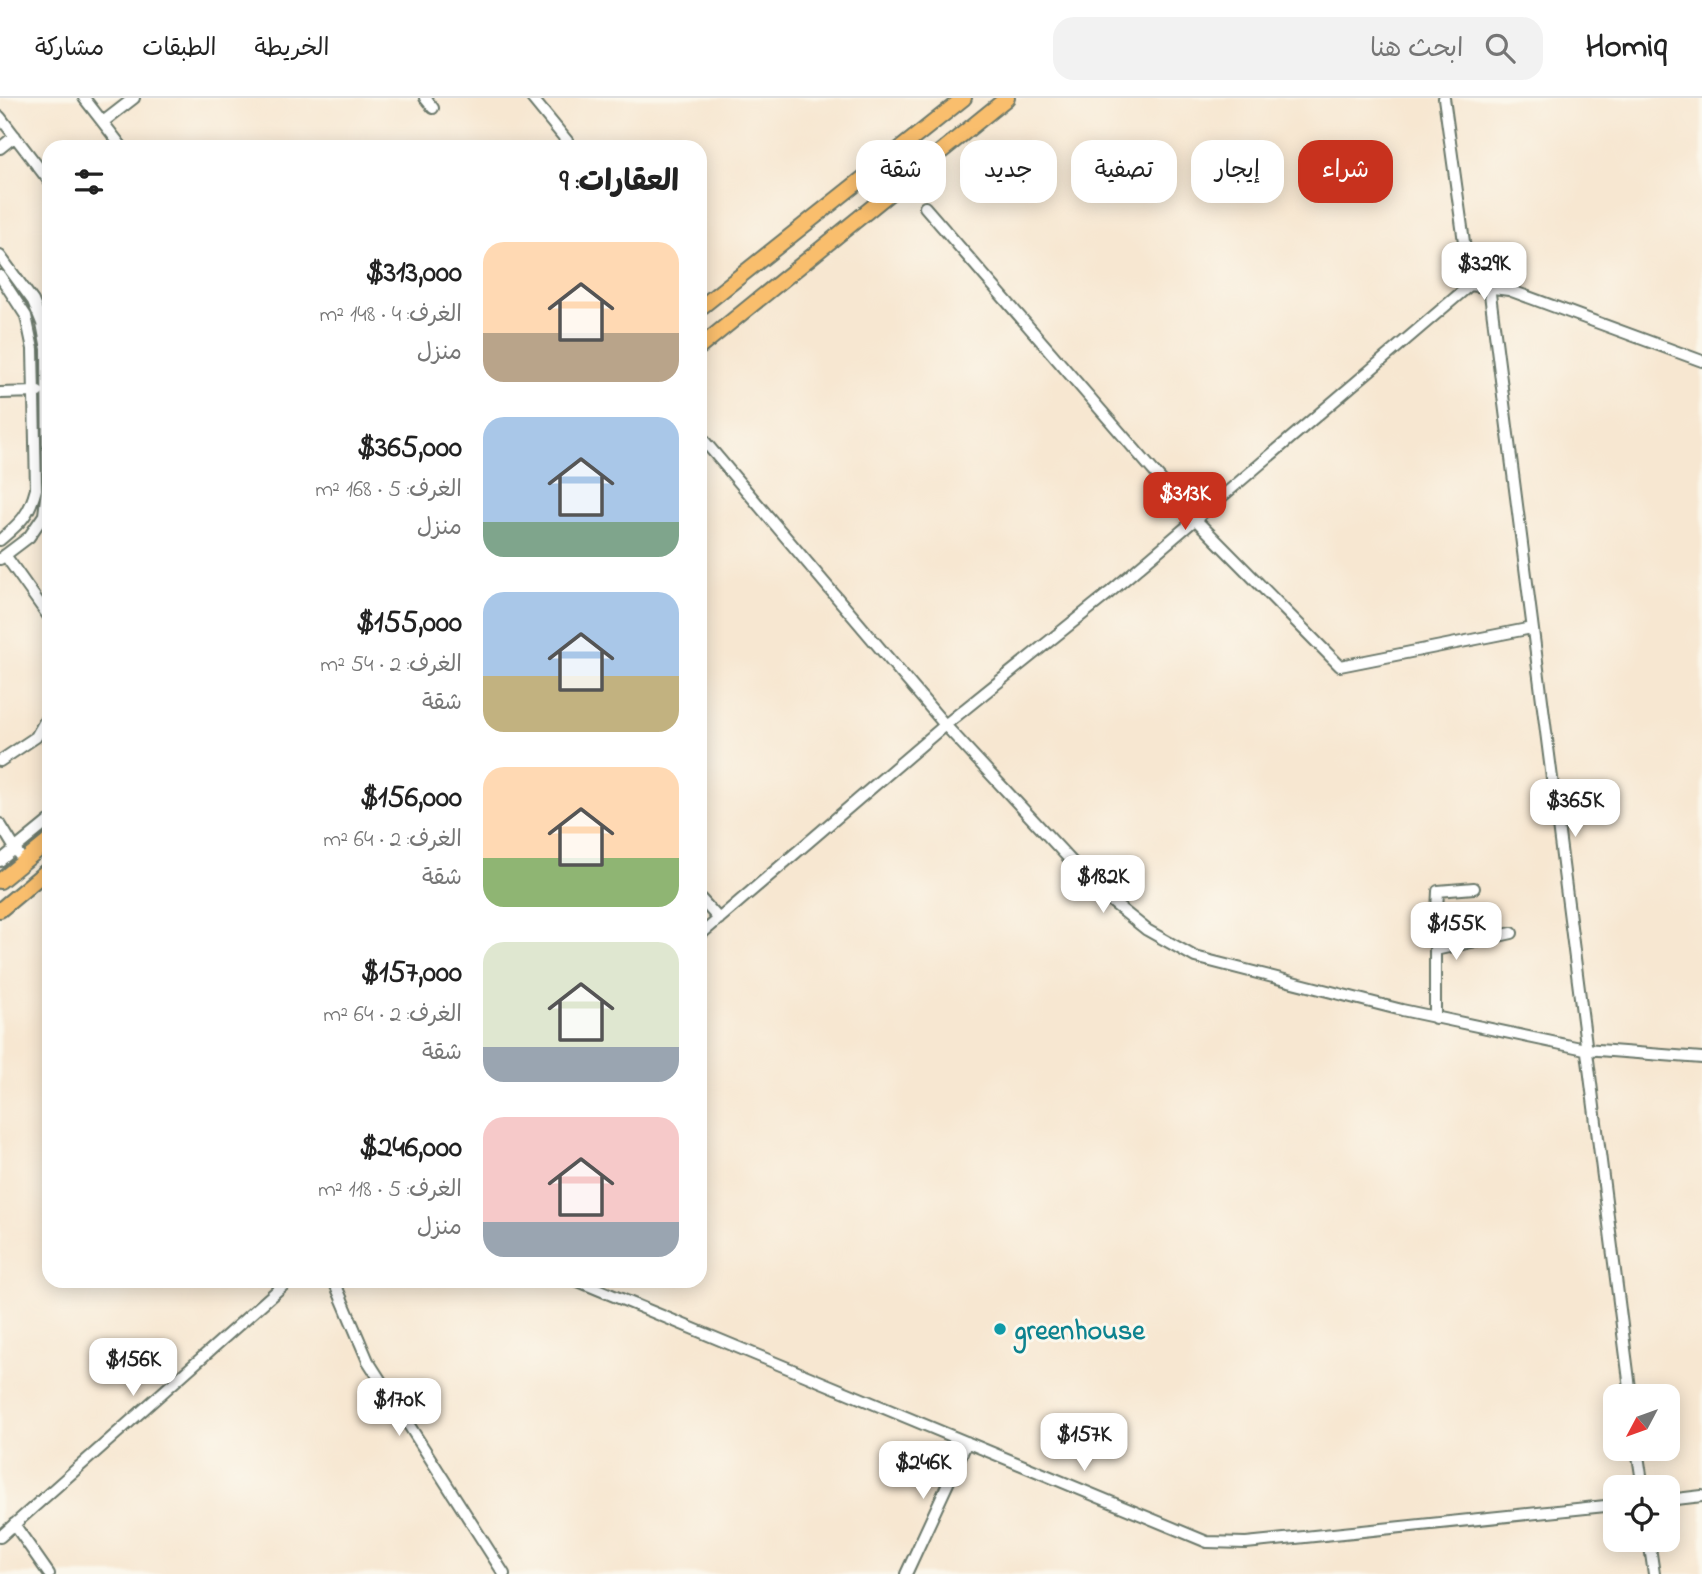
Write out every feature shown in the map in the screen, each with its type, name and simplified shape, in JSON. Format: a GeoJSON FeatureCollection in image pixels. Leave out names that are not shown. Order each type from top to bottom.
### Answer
{"type":"FeatureCollection","features":[{"type":"Feature","properties":{"kind":"main road"},"geometry":{"type":"LineString","coordinates":[[707,302],[964,98]]}},
{"type":"Feature","properties":{"kind":"main road"},"geometry":{"type":"LineString","coordinates":[[707,341],[1007,98]]}},
{"type":"Feature","properties":{"kind":"main road"},"geometry":{"type":"LineString","coordinates":[[0,881],[42,847]]}},
{"type":"Feature","properties":{"kind":"main road"},"geometry":{"type":"LineString","coordinates":[[0,910],[42,875]]}},
{"type":"Feature","properties":{"kind":"street"},"geometry":{"type":"LineString","coordinates":[[84,98],[117,140]]}},
{"type":"Feature","properties":{"kind":"street"},"geometry":{"type":"LineString","coordinates":[[103,122],[134,98]]}},
{"type":"Feature","properties":{"kind":"street"},"geometry":{"type":"LineString","coordinates":[[425,98],[433,108]]}},
{"type":"Feature","properties":{"kind":"street"},"geometry":{"type":"LineString","coordinates":[[532,98],[566,140]]}},
{"type":"Feature","properties":{"kind":"street"},"geometry":{"type":"LineString","coordinates":[[1444,98],[1470,285]]}},
{"type":"Feature","properties":{"kind":"street"},"geometry":{"type":"LineString","coordinates":[[0,117],[42,172]]}},
{"type":"Feature","properties":{"kind":"street"},"geometry":{"type":"LineString","coordinates":[[0,148],[15,136]]}},
{"type":"Feature","properties":{"kind":"street"},"geometry":{"type":"LineString","coordinates":[[925,207],[1195,519],[1340,666],[1532,628]]}},
{"type":"Feature","properties":{"kind":"street"},"geometry":{"type":"LineString","coordinates":[[0,256],[33,301],[42,323]]}},
{"type":"Feature","properties":{"kind":"street"},"geometry":{"type":"LineString","coordinates":[[0,276],[26,316],[33,349],[36,489],[32,506],[22,522],[0,540]]}},
{"type":"Feature","properties":{"kind":"street"},"geometry":{"type":"LineString","coordinates":[[707,929],[945,725],[1109,593],[1470,285],[1509,290],[1702,361]]}},
{"type":"Feature","properties":{"kind":"street"},"geometry":{"type":"LineString","coordinates":[[1489,286],[1629,1384]]}},
{"type":"Feature","properties":{"kind":"street"},"geometry":{"type":"LineString","coordinates":[[0,393],[42,392]]}},
{"type":"Feature","properties":{"kind":"street"},"geometry":{"type":"LineString","coordinates":[[34,437],[42,436]]}},
{"type":"Feature","properties":{"kind":"street"},"geometry":{"type":"LineString","coordinates":[[707,444],[945,725],[1101,892],[1147,930],[1195,957],[1435,1018],[1585,1049],[1702,1058]]}},
{"type":"Feature","properties":{"kind":"street"},"geometry":{"type":"LineString","coordinates":[[42,518],[29,537],[2,557],[42,608]]}},
{"type":"Feature","properties":{"kind":"street"},"geometry":{"type":"LineString","coordinates":[[0,761],[36,737],[42,726]]}},
{"type":"Feature","properties":{"kind":"street"},"geometry":{"type":"LineString","coordinates":[[0,824],[24,861]]}},
{"type":"Feature","properties":{"kind":"street"},"geometry":{"type":"LineString","coordinates":[[0,861],[42,827]]}},
{"type":"Feature","properties":{"kind":"street"},"geometry":{"type":"LineString","coordinates":[[1435,1018],[1438,891],[1474,888]]}},
{"type":"Feature","properties":{"kind":"street"},"geometry":{"type":"LineString","coordinates":[[707,906],[719,919]]}},
{"type":"Feature","properties":{"kind":"street"},"geometry":{"type":"LineString","coordinates":[[1435,950],[1511,933]]}},
{"type":"Feature","properties":{"kind":"street"},"geometry":{"type":"LineString","coordinates":[[0,1537],[280,1288]]}},
{"type":"Feature","properties":{"kind":"street"},"geometry":{"type":"LineString","coordinates":[[337,1288],[368,1361],[504,1574]]}},
{"type":"Feature","properties":{"kind":"street"},"geometry":{"type":"LineString","coordinates":[[595,1288],[1207,1542],[1246,1543],[1603,1506]]}},
{"type":"Feature","properties":{"kind":"street"},"geometry":{"type":"LineString","coordinates":[[906,1574],[967,1442]]}},
{"type":"Feature","properties":{"kind":"street"},"geometry":{"type":"LineString","coordinates":[[1680,1499],[1702,1496]]}},
{"type":"Feature","properties":{"kind":"street"},"geometry":{"type":"LineString","coordinates":[[14,1524],[49,1574]]}},
{"type":"Feature","properties":{"kind":"street"},"geometry":{"type":"LineString","coordinates":[[1651,1552],[1654,1574]]}},
{"type":"Feature","properties":{"kind":"place","name":"greenhouse"},"geometry":{"type":"Point","coordinates":[1000,1329]}}]}
